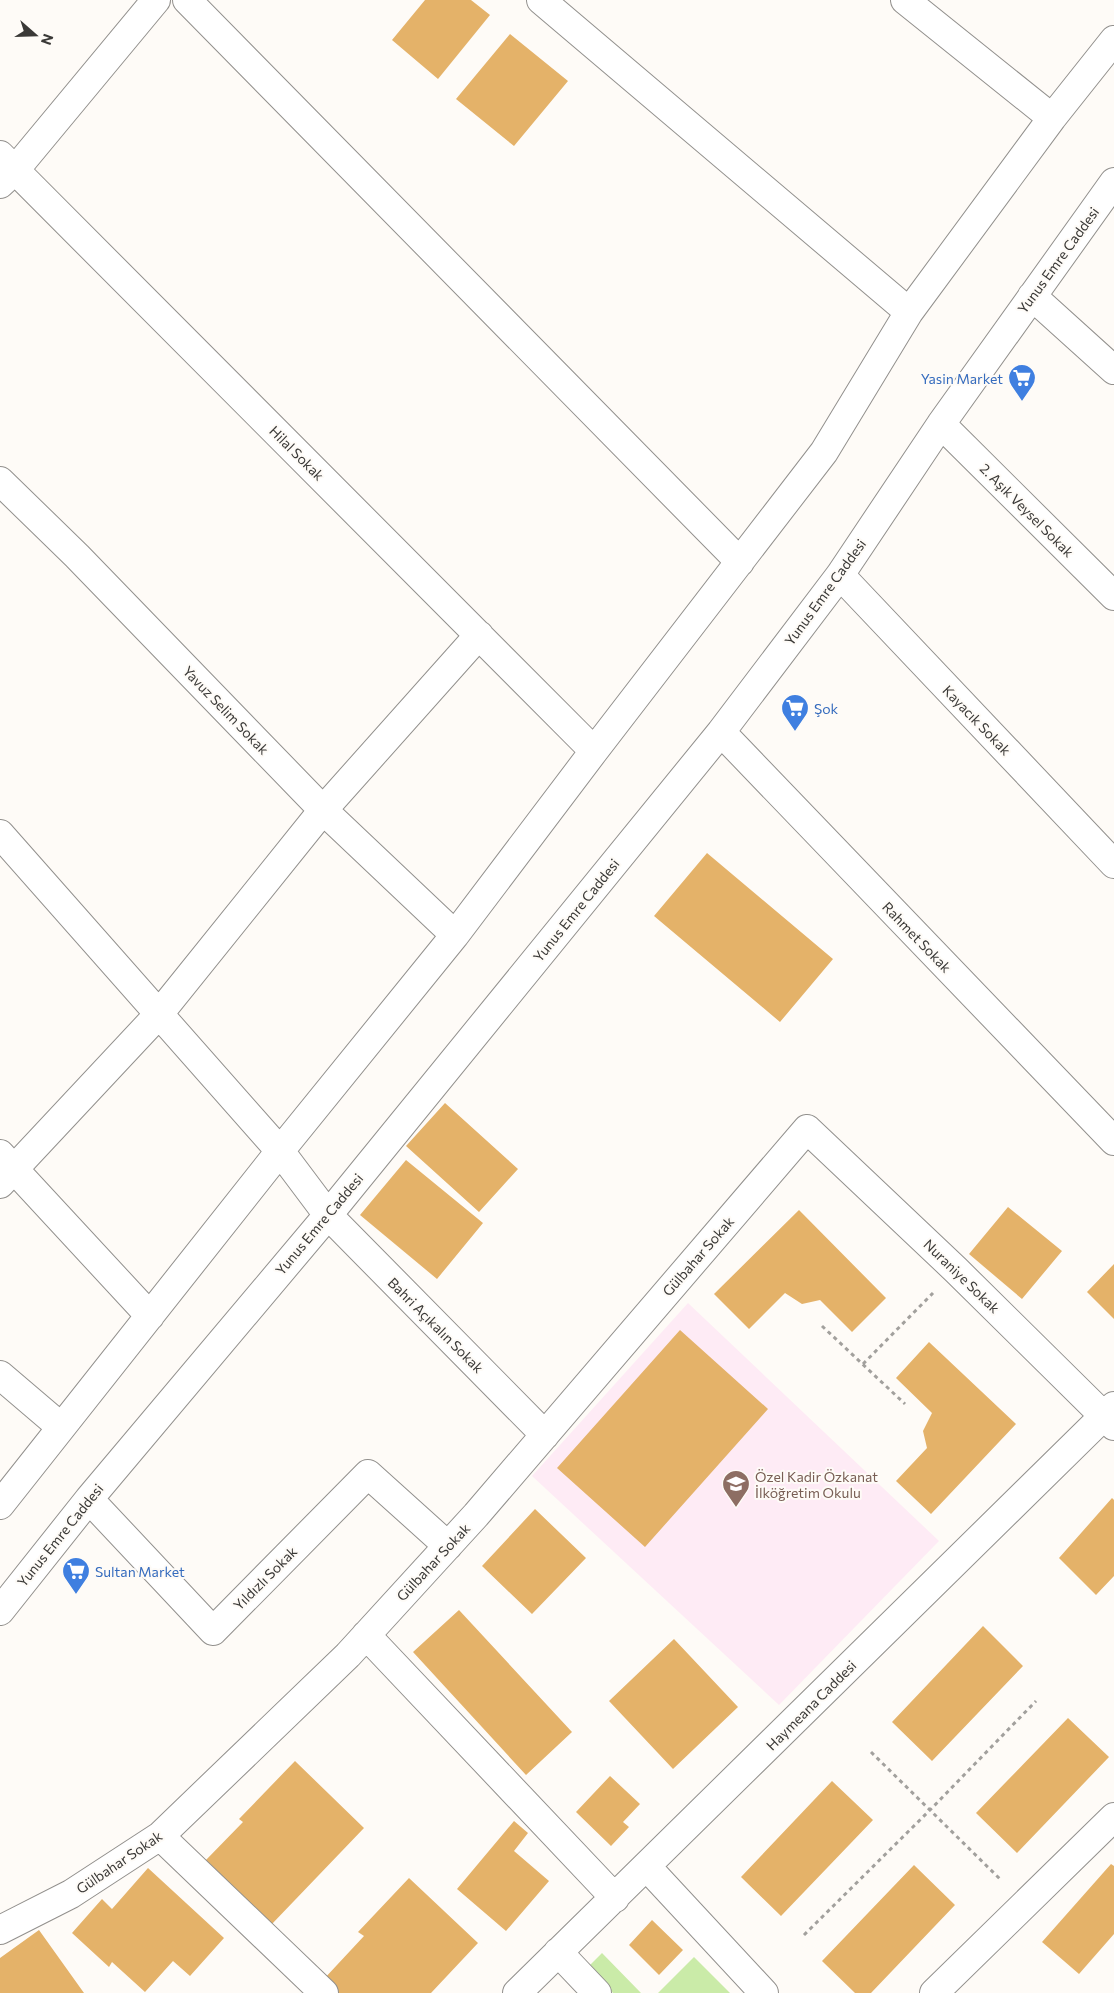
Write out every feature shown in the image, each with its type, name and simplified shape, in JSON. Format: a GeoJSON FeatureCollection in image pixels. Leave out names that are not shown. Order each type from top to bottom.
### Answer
{"type":"FeatureCollection","features":[{"type":"Feature","properties":{"kind":"street"},"geometry":{"type":"LineString","coordinates":[[5,170],[156,0]]}},
{"type":"Feature","properties":{"kind":"street"},"geometry":{"type":"LineString","coordinates":[[187,0],[740,562]]}},
{"type":"Feature","properties":{"kind":"street"},"geometry":{"type":"LineString","coordinates":[[541,0],[909,312]]}},
{"type":"Feature","properties":{"kind":"street"},"geometry":{"type":"LineString","coordinates":[[905,0],[1052,118]]}},
{"type":"Feature","properties":{"kind":"street"},"geometry":{"type":"LineString","coordinates":[[0,1505],[280,1151],[455,935],[594,750],[824,452],[909,312],[1052,118],[1114,40]]}},
{"type":"Feature","properties":{"kind":"street","name":"Hilal Sokak"},"geometry":{"type":"LineString","coordinates":[[5,170],[594,750]]}},
{"type":"Feature","properties":{"kind":"street","name":"Yunus Emre Caddesi"},"geometry":{"type":"LineString","coordinates":[[0,1610],[89,1499],[328,1215],[721,732],[840,575],[940,424],[1114,182]]}},
{"type":"Feature","properties":{"kind":"street"},"geometry":{"type":"LineString","coordinates":[[1032,296],[1114,370]]}},
{"type":"Feature","properties":{"kind":"street","name":"2. Aşık Veysel Sokak"},"geometry":{"type":"LineString","coordinates":[[940,424],[1114,596]]}},
{"type":"Feature","properties":{"kind":"street","name":"Yavuz Selim Sokak"},"geometry":{"type":"LineString","coordinates":[[0,481],[77,556],[324,810],[455,935]]}},
{"type":"Feature","properties":{"kind":"street","name":"Kayacık Sokak"},"geometry":{"type":"LineString","coordinates":[[840,575],[1114,864]]}},
{"type":"Feature","properties":{"kind":"street"},"geometry":{"type":"LineString","coordinates":[[150,1316],[5,1169],[159,1014],[324,810],[479,635]]}},
{"type":"Feature","properties":{"kind":"street","name":"Rahmet Sokak"},"geometry":{"type":"LineString","coordinates":[[721,732],[1114,1141]]}},
{"type":"Feature","properties":{"kind":"street","name":"Bahri Açıkalın Sokak"},"geometry":{"type":"LineString","coordinates":[[0,834],[280,1151],[328,1215],[545,1435]]}},
{"type":"Feature","properties":{"kind":"street","name":"Nuraniye Sokak"},"geometry":{"type":"LineString","coordinates":[[807,1129],[1111,1416]]}},
{"type":"Feature","properties":{"kind":"street","name":"Gülbahar Sokak"},"geometry":{"type":"LineString","coordinates":[[0,1930],[71,1894],[160,1836],[348,1655],[448,1546],[545,1435],[807,1129]]}},
{"type":"Feature","properties":{"kind":"street"},"geometry":{"type":"LineString","coordinates":[[0,1375],[61,1427]]}},
{"type":"Feature","properties":{"kind":"street","name":"Haymeana Caddesi"},"geometry":{"type":"LineString","coordinates":[[517,1993],[1111,1416]]}},
{"type":"Feature","properties":{"kind":"street","name":"Yıldızlı Sokak"},"geometry":{"type":"LineString","coordinates":[[89,1499],[213,1631],[368,1474],[448,1546]]}},
{"type":"Feature","properties":{"kind":"street"},"geometry":{"type":"LineString","coordinates":[[366,1635],[616,1898]]}},
{"type":"Feature","properties":{"kind":"street"},"geometry":{"type":"LineString","coordinates":[[934,1993],[1114,1818]]}},
{"type":"Feature","properties":{"kind":"street"},"geometry":{"type":"LineString","coordinates":[[160,1836],[324,1993]]}},
{"type":"Feature","properties":{"kind":"street"},"geometry":{"type":"LineString","coordinates":[[647,1867],[764,1993]]}},
{"type":"Feature","properties":{"kind":"street"},"geometry":{"type":"LineString","coordinates":[[558,1952],[597,1993]]}},
{"type":"Feature","properties":{"kind":"path"},"geometry":{"type":"LineString","coordinates":[[863,1364],[956,1270]]}},
{"type":"Feature","properties":{"kind":"path"},"geometry":{"type":"LineString","coordinates":[[822,1326],[905,1404]]}},
{"type":"Feature","properties":{"kind":"path"},"geometry":{"type":"LineString","coordinates":[[804,1935],[1036,1701]]}},
{"type":"Feature","properties":{"kind":"path"},"geometry":{"type":"LineString","coordinates":[[871,1752],[1025,1904]]}},
{"type":"Feature","properties":{"kind":"shaded area","name":"Özel Kadir Özkanat İlköğretim Okulu"},"geometry":{"type":"Polygon","coordinates":[[[688,1303],[939,1541],[779,1705],[532,1476],[688,1303]]]}},
{"type":"Feature","properties":{"kind":"green space"},"geometry":{"type":"Polygon","coordinates":[[[602,1953],[641,1993],[613,1993],[588,1967],[602,1953]]]}},
{"type":"Feature","properties":{"kind":"green space"},"geometry":{"type":"Polygon","coordinates":[[[694,1957],[730,1993],[658,1993],[694,1957]]]}},
{"type":"Feature","properties":{"kind":"building"},"geometry":{"type":"Polygon","coordinates":[[[425,0],[471,0],[490,15],[438,79],[392,40],[425,0]]]}},
{"type":"Feature","properties":{"kind":"building"},"geometry":{"type":"Polygon","coordinates":[[[510,34],[568,81],[514,146],[456,99],[510,34]]]}},
{"type":"Feature","properties":{"kind":"building"},"geometry":{"type":"Polygon","coordinates":[[[707,853],[833,959],[780,1022],[654,916],[707,853]]]}},
{"type":"Feature","properties":{"kind":"building"},"geometry":{"type":"Polygon","coordinates":[[[445,1103],[518,1169],[479,1212],[406,1146],[445,1103]]]}},
{"type":"Feature","properties":{"kind":"building"},"geometry":{"type":"Polygon","coordinates":[[[406,1160],[483,1223],[437,1279],[360,1215],[406,1160]]]}},
{"type":"Feature","properties":{"kind":"building"},"geometry":{"type":"Polygon","coordinates":[[[1008,1207],[1062,1251],[1022,1299],[969,1254],[1008,1207]]]}},
{"type":"Feature","properties":{"kind":"building"},"geometry":{"type":"Polygon","coordinates":[[[799,1210],[886,1298],[852,1332],[820,1300],[802,1304],[785,1293],[749,1329],[714,1294],[799,1210]]]}},
{"type":"Feature","properties":{"kind":"building"},"geometry":{"type":"Polygon","coordinates":[[[1114,1264],[1114,1319],[1087,1292],[1114,1264]]]}},
{"type":"Feature","properties":{"kind":"building","name":"Özel Kadir Özkanat İlköğretim Okulu"},"geometry":{"type":"Polygon","coordinates":[[[680,1330],[768,1409],[645,1547],[557,1468],[680,1330]]]}},
{"type":"Feature","properties":{"kind":"building"},"geometry":{"type":"Polygon","coordinates":[[[929,1342],[1016,1424],[931,1514],[896,1481],[927,1448],[923,1431],[932,1413],[896,1378],[929,1342]]]}},
{"type":"Feature","properties":{"kind":"building"},"geometry":{"type":"Polygon","coordinates":[[[1112,1498],[1114,1500],[1114,1576],[1096,1595],[1059,1558],[1112,1498]]]}},
{"type":"Feature","properties":{"kind":"building"},"geometry":{"type":"Polygon","coordinates":[[[535,1509],[586,1558],[532,1614],[482,1566],[535,1509]]]}},
{"type":"Feature","properties":{"kind":"building"},"geometry":{"type":"Polygon","coordinates":[[[459,1610],[572,1732],[526,1775],[413,1652],[459,1610]]]}},
{"type":"Feature","properties":{"kind":"building"},"geometry":{"type":"Polygon","coordinates":[[[983,1626],[1023,1666],[932,1761],[892,1722],[983,1626]]]}},
{"type":"Feature","properties":{"kind":"building"},"geometry":{"type":"Polygon","coordinates":[[[674,1639],[738,1707],[673,1769],[609,1701],[674,1639]]]}},
{"type":"Feature","properties":{"kind":"building"},"geometry":{"type":"Polygon","coordinates":[[[1068,1718],[1109,1757],[1017,1853],[976,1813],[1068,1718]]]}},
{"type":"Feature","properties":{"kind":"building"},"geometry":{"type":"Polygon","coordinates":[[[295,1761],[364,1828],[271,1925],[205,1861],[243,1822],[239,1819],[295,1761]]]}},
{"type":"Feature","properties":{"kind":"building"},"geometry":{"type":"Polygon","coordinates":[[[610,1776],[640,1804],[623,1822],[629,1827],[611,1846],[576,1812],[610,1776]]]}},
{"type":"Feature","properties":{"kind":"building"},"geometry":{"type":"Polygon","coordinates":[[[832,1781],[873,1820],[781,1916],[741,1877],[832,1781]]]}},
{"type":"Feature","properties":{"kind":"building"},"geometry":{"type":"Polygon","coordinates":[[[514,1821],[528,1833],[514,1851],[549,1881],[506,1931],[457,1889],[514,1821]]]}},
{"type":"Feature","properties":{"kind":"building"},"geometry":{"type":"Polygon","coordinates":[[[1111,1864],[1114,1866],[1114,1934],[1079,1974],[1042,1942],[1111,1864]]]}},
{"type":"Feature","properties":{"kind":"building"},"geometry":{"type":"Polygon","coordinates":[[[914,1865],[955,1905],[871,1993],[855,1993],[822,1961],[914,1865]]]}},
{"type":"Feature","properties":{"kind":"building"},"geometry":{"type":"Polygon","coordinates":[[[148,1868],[224,1938],[190,1976],[173,1961],[145,1992],[112,1962],[109,1967],[72,1933],[102,1899],[112,1909],[148,1868]]]}},
{"type":"Feature","properties":{"kind":"building"},"geometry":{"type":"Polygon","coordinates":[[[409,1878],[478,1943],[431,1993],[337,1993],[323,1980],[364,1936],[358,1932],[409,1878]]]}},
{"type":"Feature","properties":{"kind":"building"},"geometry":{"type":"Polygon","coordinates":[[[652,1920],[683,1950],[659,1975],[629,1945],[652,1920]]]}},
{"type":"Feature","properties":{"kind":"building"},"geometry":{"type":"Polygon","coordinates":[[[39,1930],[84,1993],[0,1993],[0,1958],[39,1930]]]}},
{"type":"Feature","properties":{"kind":"place","name":"Yasin Market"},"geometry":{"type":"Point","coordinates":[1022,402]}},
{"type":"Feature","properties":{"kind":"place","name":"Şok"},"geometry":{"type":"Point","coordinates":[795,732]}},
{"type":"Feature","properties":{"kind":"place","name":"Özel Kadir Özkanat İlköğretim Okulu"},"geometry":{"type":"Point","coordinates":[736,1508]}},
{"type":"Feature","properties":{"kind":"place","name":"Sultan Market"},"geometry":{"type":"Point","coordinates":[76,1595]}}]}
